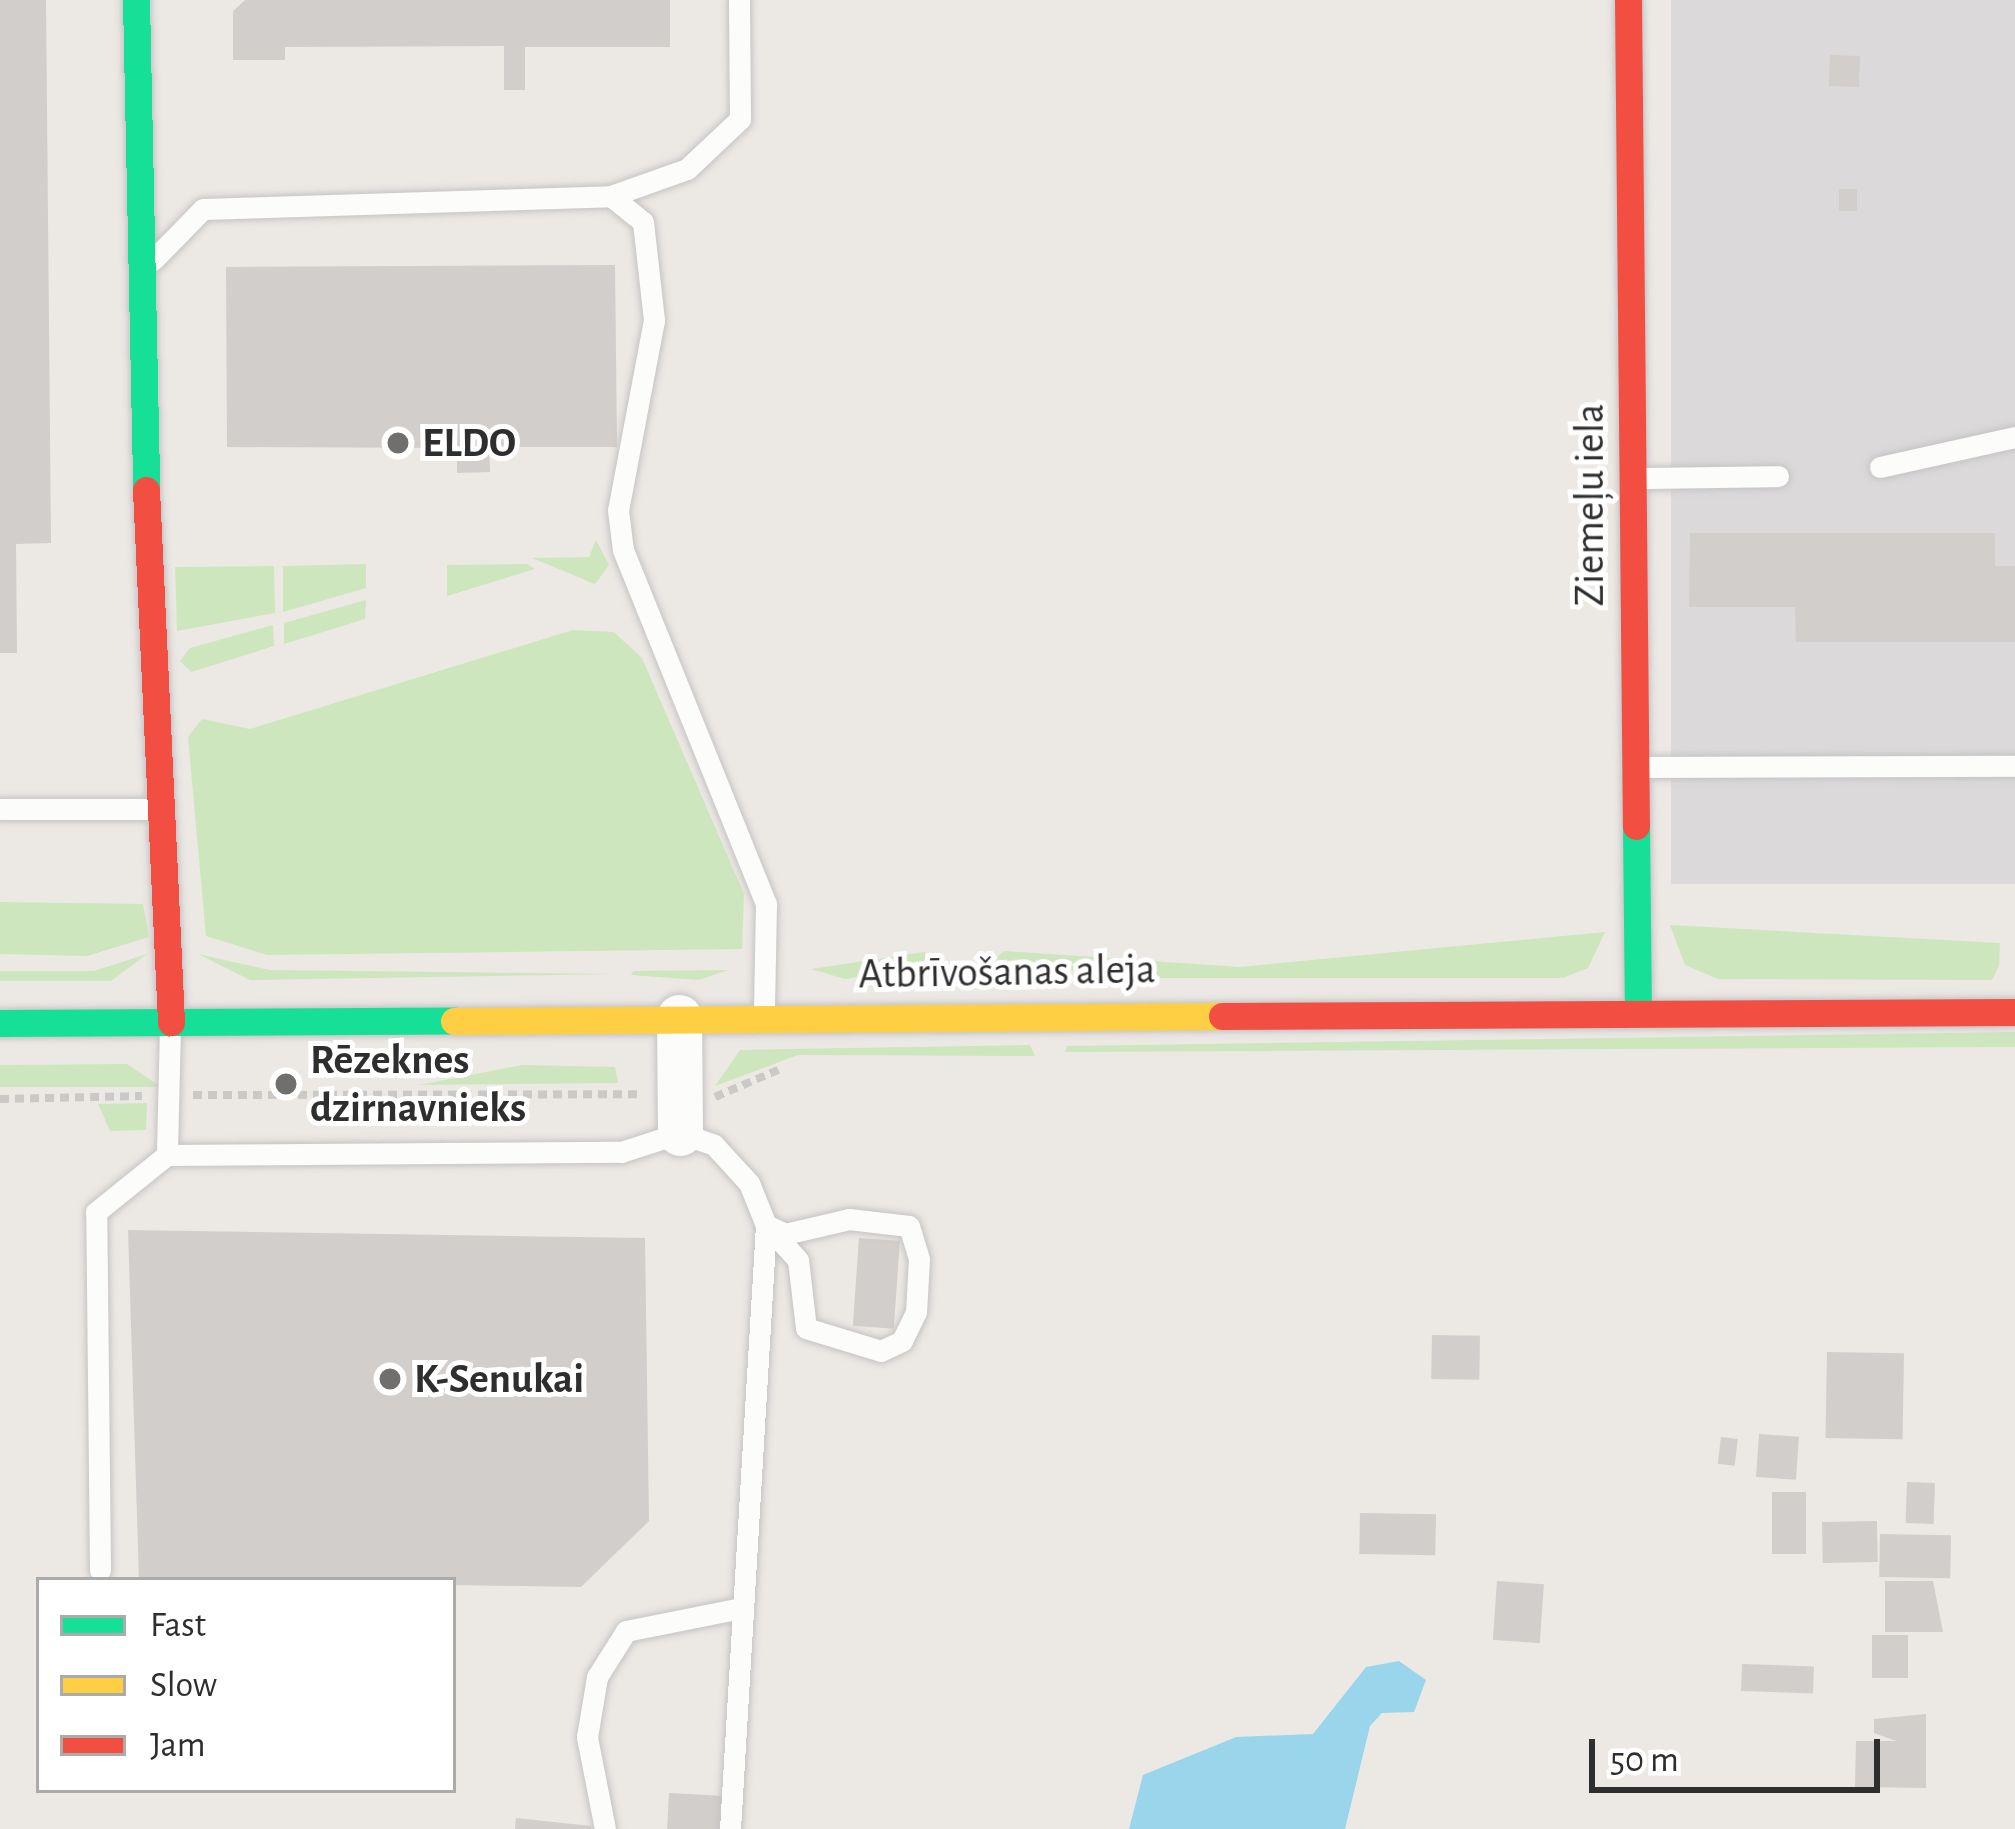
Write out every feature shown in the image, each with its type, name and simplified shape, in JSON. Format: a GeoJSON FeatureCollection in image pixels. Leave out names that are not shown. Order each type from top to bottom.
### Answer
{"type":"FeatureCollection","features":[{"type":"Feature","properties":{"kind":"street"},"geometry":{"type":"LineString","coordinates":[[136,0],[149,653],[164,809],[171,1022]]}},
{"type":"Feature","properties":{"kind":"street","name":"Ziemeļu iela"},"geometry":{"type":"LineString","coordinates":[[1628,0],[1638,1009]]}},
{"type":"Feature","properties":{"kind":"street","name":"Atbrīvošanas aleja"},"geometry":{"type":"LineString","coordinates":[[0,1023],[1638,1009],[2015,1012]]}},
{"type":"Feature","properties":{"kind":"street"},"geometry":{"type":"LineString","coordinates":[[679,1017],[680,1114]]}},
{"type":"Feature","properties":{"kind":"lane"},"geometry":{"type":"LineString","coordinates":[[141,260],[154,260],[203,208],[611,196],[687,169],[740,119],[739,0]]}},
{"type":"Feature","properties":{"kind":"lane"},"geometry":{"type":"LineString","coordinates":[[611,196],[644,222],[654,320],[618,510],[623,550],[766,904],[764,1017]]}},
{"type":"Feature","properties":{"kind":"lane"},"geometry":{"type":"LineString","coordinates":[[1880,467],[2015,437]]}},
{"type":"Feature","properties":{"kind":"lane"},"geometry":{"type":"LineString","coordinates":[[1633,478],[1778,476]]}},
{"type":"Feature","properties":{"kind":"lane"},"geometry":{"type":"LineString","coordinates":[[1634,767],[2015,766]]}},
{"type":"Feature","properties":{"kind":"lane"},"geometry":{"type":"LineString","coordinates":[[0,809],[164,809]]}},
{"type":"Feature","properties":{"kind":"lane"},"geometry":{"type":"LineString","coordinates":[[166,1155],[171,1022]]}},
{"type":"Feature","properties":{"kind":"lane"},"geometry":{"type":"LineString","coordinates":[[100,1570],[96,1212],[166,1155],[621,1152],[680,1114],[749,1183],[766,1225],[798,1260],[806,1328],[881,1351],[902,1341],[920,1258],[909,1226],[849,1219],[785,1234],[766,1225]]}},
{"type":"Feature","properties":{"kind":"lane"},"geometry":{"type":"LineString","coordinates":[[730,1829],[736,1609],[766,1225]]}},
{"type":"Feature","properties":{"kind":"lane"},"geometry":{"type":"LineString","coordinates":[[605,1829],[587,1737],[597,1677],[626,1631],[736,1609]]}},
{"type":"Feature","properties":{"kind":"path"},"geometry":{"type":"LineString","coordinates":[[0,1099],[169,1095],[680,1114],[793,1069]]}},
{"type":"Feature","properties":{"kind":"shaded area"},"geometry":{"type":"Polygon","coordinates":[[[1671,0],[2015,0],[2015,884],[1671,884],[1671,0]]]}},
{"type":"Feature","properties":{"kind":"green space"},"geometry":{"type":"Polygon","coordinates":[[[596,540],[609,565],[595,584],[532,558],[589,557],[596,540]]]}},
{"type":"Feature","properties":{"kind":"green space"},"geometry":{"type":"Polygon","coordinates":[[[366,564],[366,588],[283,612],[283,566],[366,564]]]}},
{"type":"Feature","properties":{"kind":"green space"},"geometry":{"type":"Polygon","coordinates":[[[527,564],[535,569],[447,596],[447,565],[527,564]]]}},
{"type":"Feature","properties":{"kind":"green space"},"geometry":{"type":"Polygon","coordinates":[[[274,566],[275,613],[177,631],[175,567],[274,566]]]}},
{"type":"Feature","properties":{"kind":"green space"},"geometry":{"type":"Polygon","coordinates":[[[366,600],[365,619],[284,644],[284,623],[366,600]]]}},
{"type":"Feature","properties":{"kind":"green space"},"geometry":{"type":"Polygon","coordinates":[[[273,625],[274,646],[191,672],[180,661],[190,648],[273,625]]]}},
{"type":"Feature","properties":{"kind":"green space"},"geometry":{"type":"Polygon","coordinates":[[[573,630],[614,632],[642,658],[744,894],[742,949],[267,955],[206,936],[188,737],[202,719],[250,729],[573,630]]]}},
{"type":"Feature","properties":{"kind":"green space"},"geometry":{"type":"Polygon","coordinates":[[[0,902],[143,904],[149,937],[87,956],[0,954],[0,902]]]}},
{"type":"Feature","properties":{"kind":"green space"},"geometry":{"type":"Polygon","coordinates":[[[1670,925],[2000,943],[1999,966],[1992,980],[1718,979],[1685,965],[1670,925]]]}},
{"type":"Feature","properties":{"kind":"green space"},"geometry":{"type":"Polygon","coordinates":[[[1605,932],[1588,968],[1563,978],[1124,978],[995,959],[1004,951],[1240,967],[1605,932]]]}},
{"type":"Feature","properties":{"kind":"green space"},"geometry":{"type":"Polygon","coordinates":[[[925,952],[933,964],[845,979],[811,969],[925,952]]]}},
{"type":"Feature","properties":{"kind":"green space"},"geometry":{"type":"Polygon","coordinates":[[[147,954],[111,981],[0,981],[0,971],[94,971],[147,954]]]}},
{"type":"Feature","properties":{"kind":"green space"},"geometry":{"type":"Polygon","coordinates":[[[198,954],[269,970],[616,974],[250,980],[198,954]]]}},
{"type":"Feature","properties":{"kind":"green space"},"geometry":{"type":"Polygon","coordinates":[[[728,970],[699,980],[631,975],[633,971],[728,970]]]}},
{"type":"Feature","properties":{"kind":"green space"},"geometry":{"type":"Polygon","coordinates":[[[2015,1032],[2015,1047],[1065,1052],[1067,1046],[2015,1032]]]}},
{"type":"Feature","properties":{"kind":"green space"},"geometry":{"type":"Polygon","coordinates":[[[1030,1045],[1035,1056],[798,1055],[715,1086],[740,1050],[1030,1045]]]}},
{"type":"Feature","properties":{"kind":"green space"},"geometry":{"type":"Polygon","coordinates":[[[127,1064],[161,1087],[0,1087],[0,1065],[127,1064]]]}},
{"type":"Feature","properties":{"kind":"green space"},"geometry":{"type":"Polygon","coordinates":[[[522,1065],[615,1067],[618,1083],[419,1085],[522,1065]]]}},
{"type":"Feature","properties":{"kind":"green space"},"geometry":{"type":"Polygon","coordinates":[[[147,1103],[146,1130],[110,1131],[98,1104],[147,1103]]]}},
{"type":"Feature","properties":{"kind":"water"},"geometry":{"type":"Polygon","coordinates":[[[1399,1661],[1426,1680],[1414,1712],[1382,1713],[1370,1726],[1345,1829],[1129,1829],[1143,1775],[1236,1737],[1313,1734],[1366,1667],[1399,1661]]]}},
{"type":"Feature","properties":{"kind":"building"},"geometry":{"type":"Polygon","coordinates":[[[0,0],[46,0],[51,543],[16,544],[17,653],[0,653],[0,0]]]}},
{"type":"Feature","properties":{"kind":"building"},"geometry":{"type":"Polygon","coordinates":[[[245,0],[670,0],[670,47],[525,47],[525,90],[504,90],[504,46],[285,47],[285,60],[233,60],[233,11],[245,0]]]}},
{"type":"Feature","properties":{"kind":"building"},"geometry":{"type":"Polygon","coordinates":[[[1830,55],[1860,56],[1859,87],[1829,86],[1830,55]]]}},
{"type":"Feature","properties":{"kind":"building"},"geometry":{"type":"Polygon","coordinates":[[[1839,189],[1857,189],[1857,211],[1839,211],[1839,189]]]}},
{"type":"Feature","properties":{"kind":"building"},"geometry":{"type":"Polygon","coordinates":[[[615,265],[617,447],[489,447],[490,472],[457,473],[457,448],[227,447],[226,267],[615,265]]]}},
{"type":"Feature","properties":{"kind":"building"},"geometry":{"type":"Polygon","coordinates":[[[1690,533],[1995,533],[1995,566],[2015,566],[2015,642],[1796,642],[1795,607],[1689,607],[1690,533]]]}},
{"type":"Feature","properties":{"kind":"building","name":"K-Senukai"},"geometry":{"type":"Polygon","coordinates":[[[128,1230],[645,1238],[649,1521],[581,1587],[456,1585],[456,1577],[139,1577],[128,1230]]]}},
{"type":"Feature","properties":{"kind":"building"},"geometry":{"type":"Polygon","coordinates":[[[859,1238],[900,1241],[894,1329],[853,1326],[859,1238]]]}},
{"type":"Feature","properties":{"kind":"building"},"geometry":{"type":"Polygon","coordinates":[[[1432,1335],[1480,1336],[1479,1380],[1431,1379],[1432,1335]]]}},
{"type":"Feature","properties":{"kind":"building"},"geometry":{"type":"Polygon","coordinates":[[[1827,1352],[1904,1353],[1902,1439],[1825,1438],[1827,1352]]]}},
{"type":"Feature","properties":{"kind":"building"},"geometry":{"type":"Polygon","coordinates":[[[1759,1434],[1799,1437],[1796,1480],[1756,1477],[1759,1434]]]}},
{"type":"Feature","properties":{"kind":"building"},"geometry":{"type":"Polygon","coordinates":[[[1721,1437],[1738,1439],[1735,1466],[1718,1464],[1721,1437]]]}},
{"type":"Feature","properties":{"kind":"building"},"geometry":{"type":"Polygon","coordinates":[[[1907,1482],[1935,1483],[1934,1524],[1906,1523],[1907,1482]]]}},
{"type":"Feature","properties":{"kind":"building"},"geometry":{"type":"Polygon","coordinates":[[[1772,1492],[1806,1492],[1806,1554],[1772,1554],[1772,1492]]]}},
{"type":"Feature","properties":{"kind":"building"},"geometry":{"type":"Polygon","coordinates":[[[1360,1513],[1436,1514],[1435,1555],[1359,1554],[1360,1513]]]}},
{"type":"Feature","properties":{"kind":"building"},"geometry":{"type":"Polygon","coordinates":[[[1877,1521],[1878,1562],[1823,1563],[1822,1522],[1877,1521]]]}},
{"type":"Feature","properties":{"kind":"building"},"geometry":{"type":"Polygon","coordinates":[[[1880,1534],[1951,1535],[1950,1578],[1879,1577],[1880,1534]]]}},
{"type":"Feature","properties":{"kind":"building"},"geometry":{"type":"Polygon","coordinates":[[[1497,1581],[1544,1584],[1540,1643],[1493,1640],[1497,1581]]]}},
{"type":"Feature","properties":{"kind":"building"},"geometry":{"type":"Polygon","coordinates":[[[1885,1581],[1933,1581],[1943,1632],[1885,1632],[1885,1581]]]}},
{"type":"Feature","properties":{"kind":"building"},"geometry":{"type":"Polygon","coordinates":[[[1872,1635],[1908,1635],[1908,1678],[1872,1678],[1872,1635]]]}},
{"type":"Feature","properties":{"kind":"building"},"geometry":{"type":"Polygon","coordinates":[[[1742,1664],[1814,1667],[1813,1693],[1741,1691],[1742,1664]]]}},
{"type":"Feature","properties":{"kind":"building"},"geometry":{"type":"Polygon","coordinates":[[[1926,1714],[1926,1788],[1855,1787],[1856,1741],[1896,1741],[1874,1733],[1874,1719],[1926,1714]]]}},
{"type":"Feature","properties":{"kind":"building"},"geometry":{"type":"Polygon","coordinates":[[[669,1793],[725,1796],[723,1829],[667,1829],[669,1793]]]}},
{"type":"Feature","properties":{"kind":"building"},"geometry":{"type":"Polygon","coordinates":[[[516,1818],[591,1826],[591,1829],[515,1829],[516,1818]]]}},
{"type":"Feature","properties":{"kind":"traffic: fast"},"geometry":{"type":"LineString","coordinates":[[136,0],[146,490]]}},
{"type":"Feature","properties":{"kind":"traffic: fast"},"geometry":{"type":"LineString","coordinates":[[1636,826],[1638,1009]]}},
{"type":"Feature","properties":{"kind":"traffic: fast"},"geometry":{"type":"LineString","coordinates":[[0,1023],[454,1021]]}},
{"type":"Feature","properties":{"kind":"traffic: slow"},"geometry":{"type":"LineString","coordinates":[[454,1021],[1222,1016]]}},
{"type":"Feature","properties":{"kind":"traffic: jam"},"geometry":{"type":"LineString","coordinates":[[1628,0],[1636,826]]}},
{"type":"Feature","properties":{"kind":"traffic: jam"},"geometry":{"type":"LineString","coordinates":[[146,490],[171,1022]]}},
{"type":"Feature","properties":{"kind":"traffic: jam"},"geometry":{"type":"LineString","coordinates":[[1222,1016],[2015,1012]]}},
{"type":"Feature","properties":{"kind":"place","name":"ELDO"},"geometry":{"type":"Point","coordinates":[398,443]}},
{"type":"Feature","properties":{"kind":"place","name":"Rēzeknes dzirnavnieks"},"geometry":{"type":"Point","coordinates":[286,1084]}},
{"type":"Feature","properties":{"kind":"place","name":"K-Senukai"},"geometry":{"type":"Point","coordinates":[390,1379]}}]}
